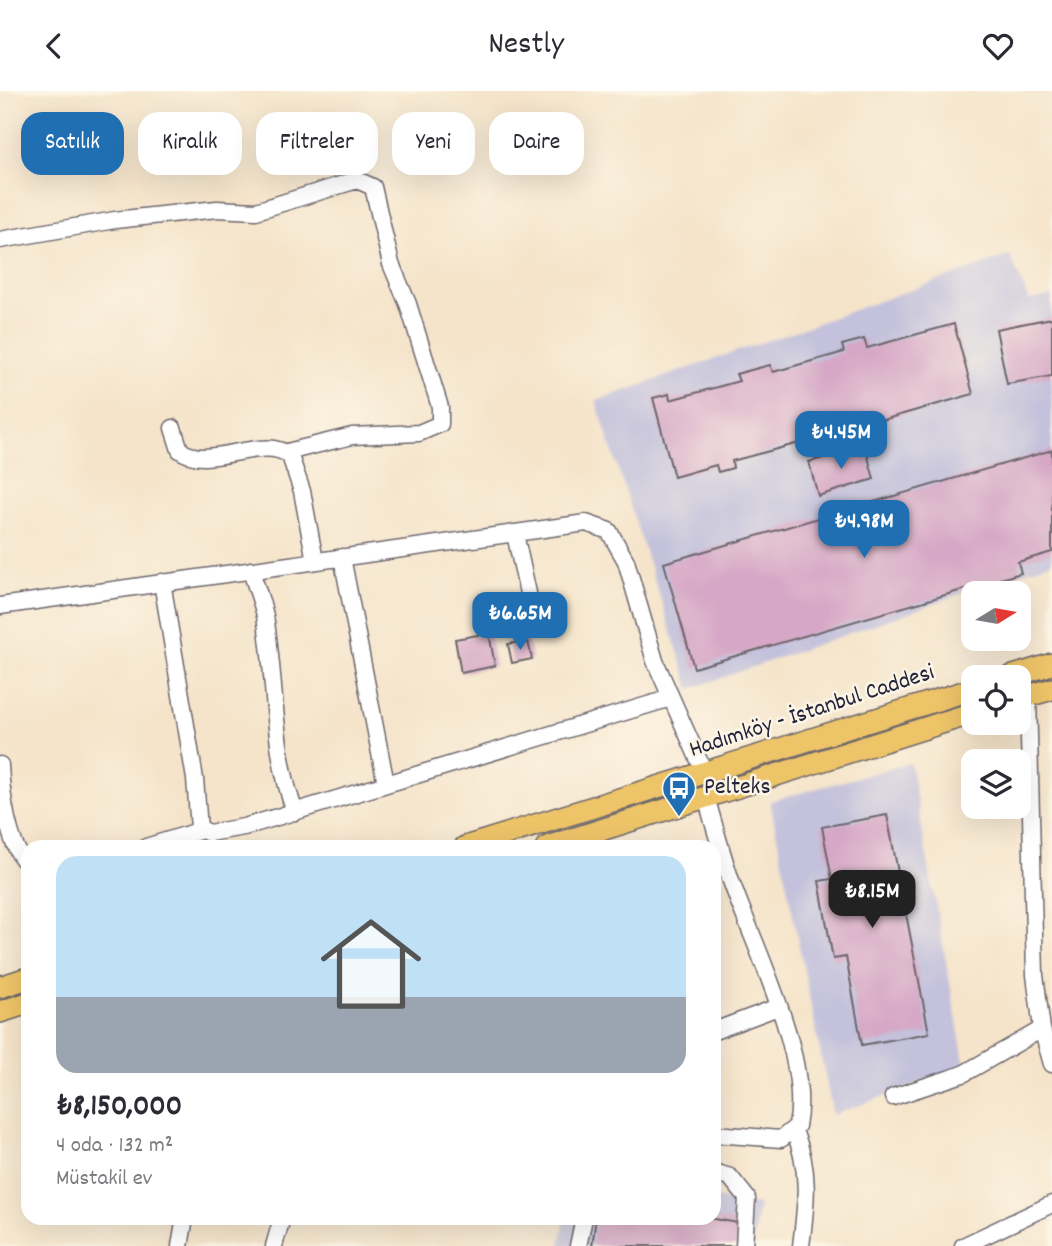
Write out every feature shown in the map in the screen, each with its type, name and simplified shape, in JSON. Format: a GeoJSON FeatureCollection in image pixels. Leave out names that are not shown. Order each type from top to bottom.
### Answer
{"type":"FeatureCollection","features":[{"type":"Feature","properties":{"kind":"main road"},"geometry":{"type":"LineString","coordinates":[[1031,670],[1052,664]]}},
{"type":"Feature","properties":{"kind":"main road"},"geometry":{"type":"LineString","coordinates":[[1031,696],[1052,689]]}},
{"type":"Feature","properties":{"kind":"main road","name":"Hadımköy - İstanbul Caddesi"},"geometry":{"type":"LineString","coordinates":[[488,840],[961,693]]}},
{"type":"Feature","properties":{"kind":"main road","name":"Hadımköy - İstanbul Caddesi"},"geometry":{"type":"LineString","coordinates":[[569,840],[961,717]]}},
{"type":"Feature","properties":{"kind":"main road"},"geometry":{"type":"LineString","coordinates":[[0,987],[21,980]]}},
{"type":"Feature","properties":{"kind":"main road"},"geometry":{"type":"LineString","coordinates":[[0,1011],[21,1005]]}},
{"type":"Feature","properties":{"kind":"street"},"geometry":{"type":"LineString","coordinates":[[0,240],[115,220],[217,209],[257,211],[357,180],[373,187],[391,264],[408,304],[440,407],[440,424],[419,433],[352,436],[287,452],[273,449],[196,458],[180,450],[173,428]]}},
{"type":"Feature","properties":{"kind":"street"},"geometry":{"type":"LineString","coordinates":[[287,452],[293,460],[302,491],[314,561]]}},
{"type":"Feature","properties":{"kind":"street"},"geometry":{"type":"LineString","coordinates":[[0,606],[592,523],[613,535],[626,561],[655,661],[705,774]]}},
{"type":"Feature","properties":{"kind":"street"},"geometry":{"type":"LineString","coordinates":[[514,534],[528,593]]}},
{"type":"Feature","properties":{"kind":"street"},"geometry":{"type":"LineString","coordinates":[[342,557],[386,784]]}},
{"type":"Feature","properties":{"kind":"street"},"geometry":{"type":"LineString","coordinates":[[251,570],[264,615],[274,699],[295,812]]}},
{"type":"Feature","properties":{"kind":"street"},"geometry":{"type":"LineString","coordinates":[[162,582],[195,779],[197,821],[202,830]]}},
{"type":"Feature","properties":{"kind":"street"},"geometry":{"type":"LineString","coordinates":[[169,840],[202,830],[213,833],[244,827],[671,698]]}},
{"type":"Feature","properties":{"kind":"street"},"geometry":{"type":"LineString","coordinates":[[1025,735],[1035,975],[1042,1029],[1052,1064]]}},
{"type":"Feature","properties":{"kind":"street"},"geometry":{"type":"LineString","coordinates":[[0,765],[1,788],[15,846],[21,854]]}},
{"type":"Feature","properties":{"kind":"street"},"geometry":{"type":"LineString","coordinates":[[706,797],[719,840]]}},
{"type":"Feature","properties":{"kind":"street"},"geometry":{"type":"LineString","coordinates":[[721,846],[778,1007],[796,1067],[799,1109],[794,1131],[803,1151],[807,1179],[800,1246]]}},
{"type":"Feature","properties":{"kind":"street"},"geometry":{"type":"LineString","coordinates":[[721,1028],[778,1007]]}},
{"type":"Feature","properties":{"kind":"street"},"geometry":{"type":"LineString","coordinates":[[893,1097],[963,1074],[1042,1029]]}},
{"type":"Feature","properties":{"kind":"street"},"geometry":{"type":"LineString","coordinates":[[721,1135],[781,1139],[794,1131]]}},
{"type":"Feature","properties":{"kind":"street"},"geometry":{"type":"LineString","coordinates":[[721,1174],[730,1177],[747,1198],[744,1246]]}},
{"type":"Feature","properties":{"kind":"street"},"geometry":{"type":"LineString","coordinates":[[963,1246],[1052,1203]]}},
{"type":"Feature","properties":{"kind":"street"},"geometry":{"type":"LineString","coordinates":[[180,1246],[184,1225]]}},
{"type":"Feature","properties":{"kind":"street"},"geometry":{"type":"LineString","coordinates":[[274,1246],[280,1225]]}},
{"type":"Feature","properties":{"kind":"street"},"geometry":{"type":"LineString","coordinates":[[578,1246],[582,1225]]}},
{"type":"Feature","properties":{"kind":"shaded area"},"geometry":{"type":"Polygon","coordinates":[[[1010,255],[1029,300],[1052,296],[1052,562],[998,581],[961,581],[961,594],[690,689],[596,401],[1010,255]]]}},
{"type":"Feature","properties":{"kind":"shaded area"},"geometry":{"type":"Polygon","coordinates":[[[910,763],[965,1066],[833,1115],[770,801],[910,763]]]}},
{"type":"Feature","properties":{"kind":"shaded area"},"geometry":{"type":"Polygon","coordinates":[[[721,1199],[759,1205],[752,1246],[560,1246],[564,1225],[721,1225],[721,1199]]]}},
{"type":"Feature","properties":{"kind":"building"},"geometry":{"type":"Polygon","coordinates":[[[1052,318],[1052,376],[1007,384],[996,329],[1052,318]]]}},
{"type":"Feature","properties":{"kind":"building"},"geometry":{"type":"Polygon","coordinates":[[[954,324],[973,394],[844,431],[845,437],[830,442],[829,435],[732,461],[733,468],[718,472],[716,465],[674,477],[653,398],[669,394],[670,400],[739,381],[736,374],[770,365],[773,372],[844,352],[842,345],[864,339],[867,348],[954,324]]]}},
{"type":"Feature","properties":{"kind":"building"},"geometry":{"type":"Polygon","coordinates":[[[865,446],[874,479],[818,496],[809,462],[865,446]]]}},
{"type":"Feature","properties":{"kind":"building"},"geometry":{"type":"Polygon","coordinates":[[[1052,450],[1052,552],[1018,562],[1021,573],[993,581],[961,581],[961,590],[694,668],[664,563],[1052,450]]]}},
{"type":"Feature","properties":{"kind":"building"},"geometry":{"type":"Polygon","coordinates":[[[489,633],[495,666],[461,673],[455,639],[489,633]]]}},
{"type":"Feature","properties":{"kind":"building"},"geometry":{"type":"Polygon","coordinates":[[[528,641],[532,659],[512,663],[508,644],[528,641]]]}},
{"type":"Feature","properties":{"kind":"building"},"geometry":{"type":"Polygon","coordinates":[[[887,815],[929,1033],[862,1045],[846,957],[833,959],[819,881],[832,879],[822,827],[887,815]]]}},
{"type":"Feature","properties":{"kind":"building"},"geometry":{"type":"Polygon","coordinates":[[[721,1220],[739,1223],[736,1246],[592,1246],[595,1225],[721,1225],[721,1220]]]}},
{"type":"Feature","properties":{"kind":"place","name":"Pelteks"},"geometry":{"type":"Point","coordinates":[679,818]}}]}
